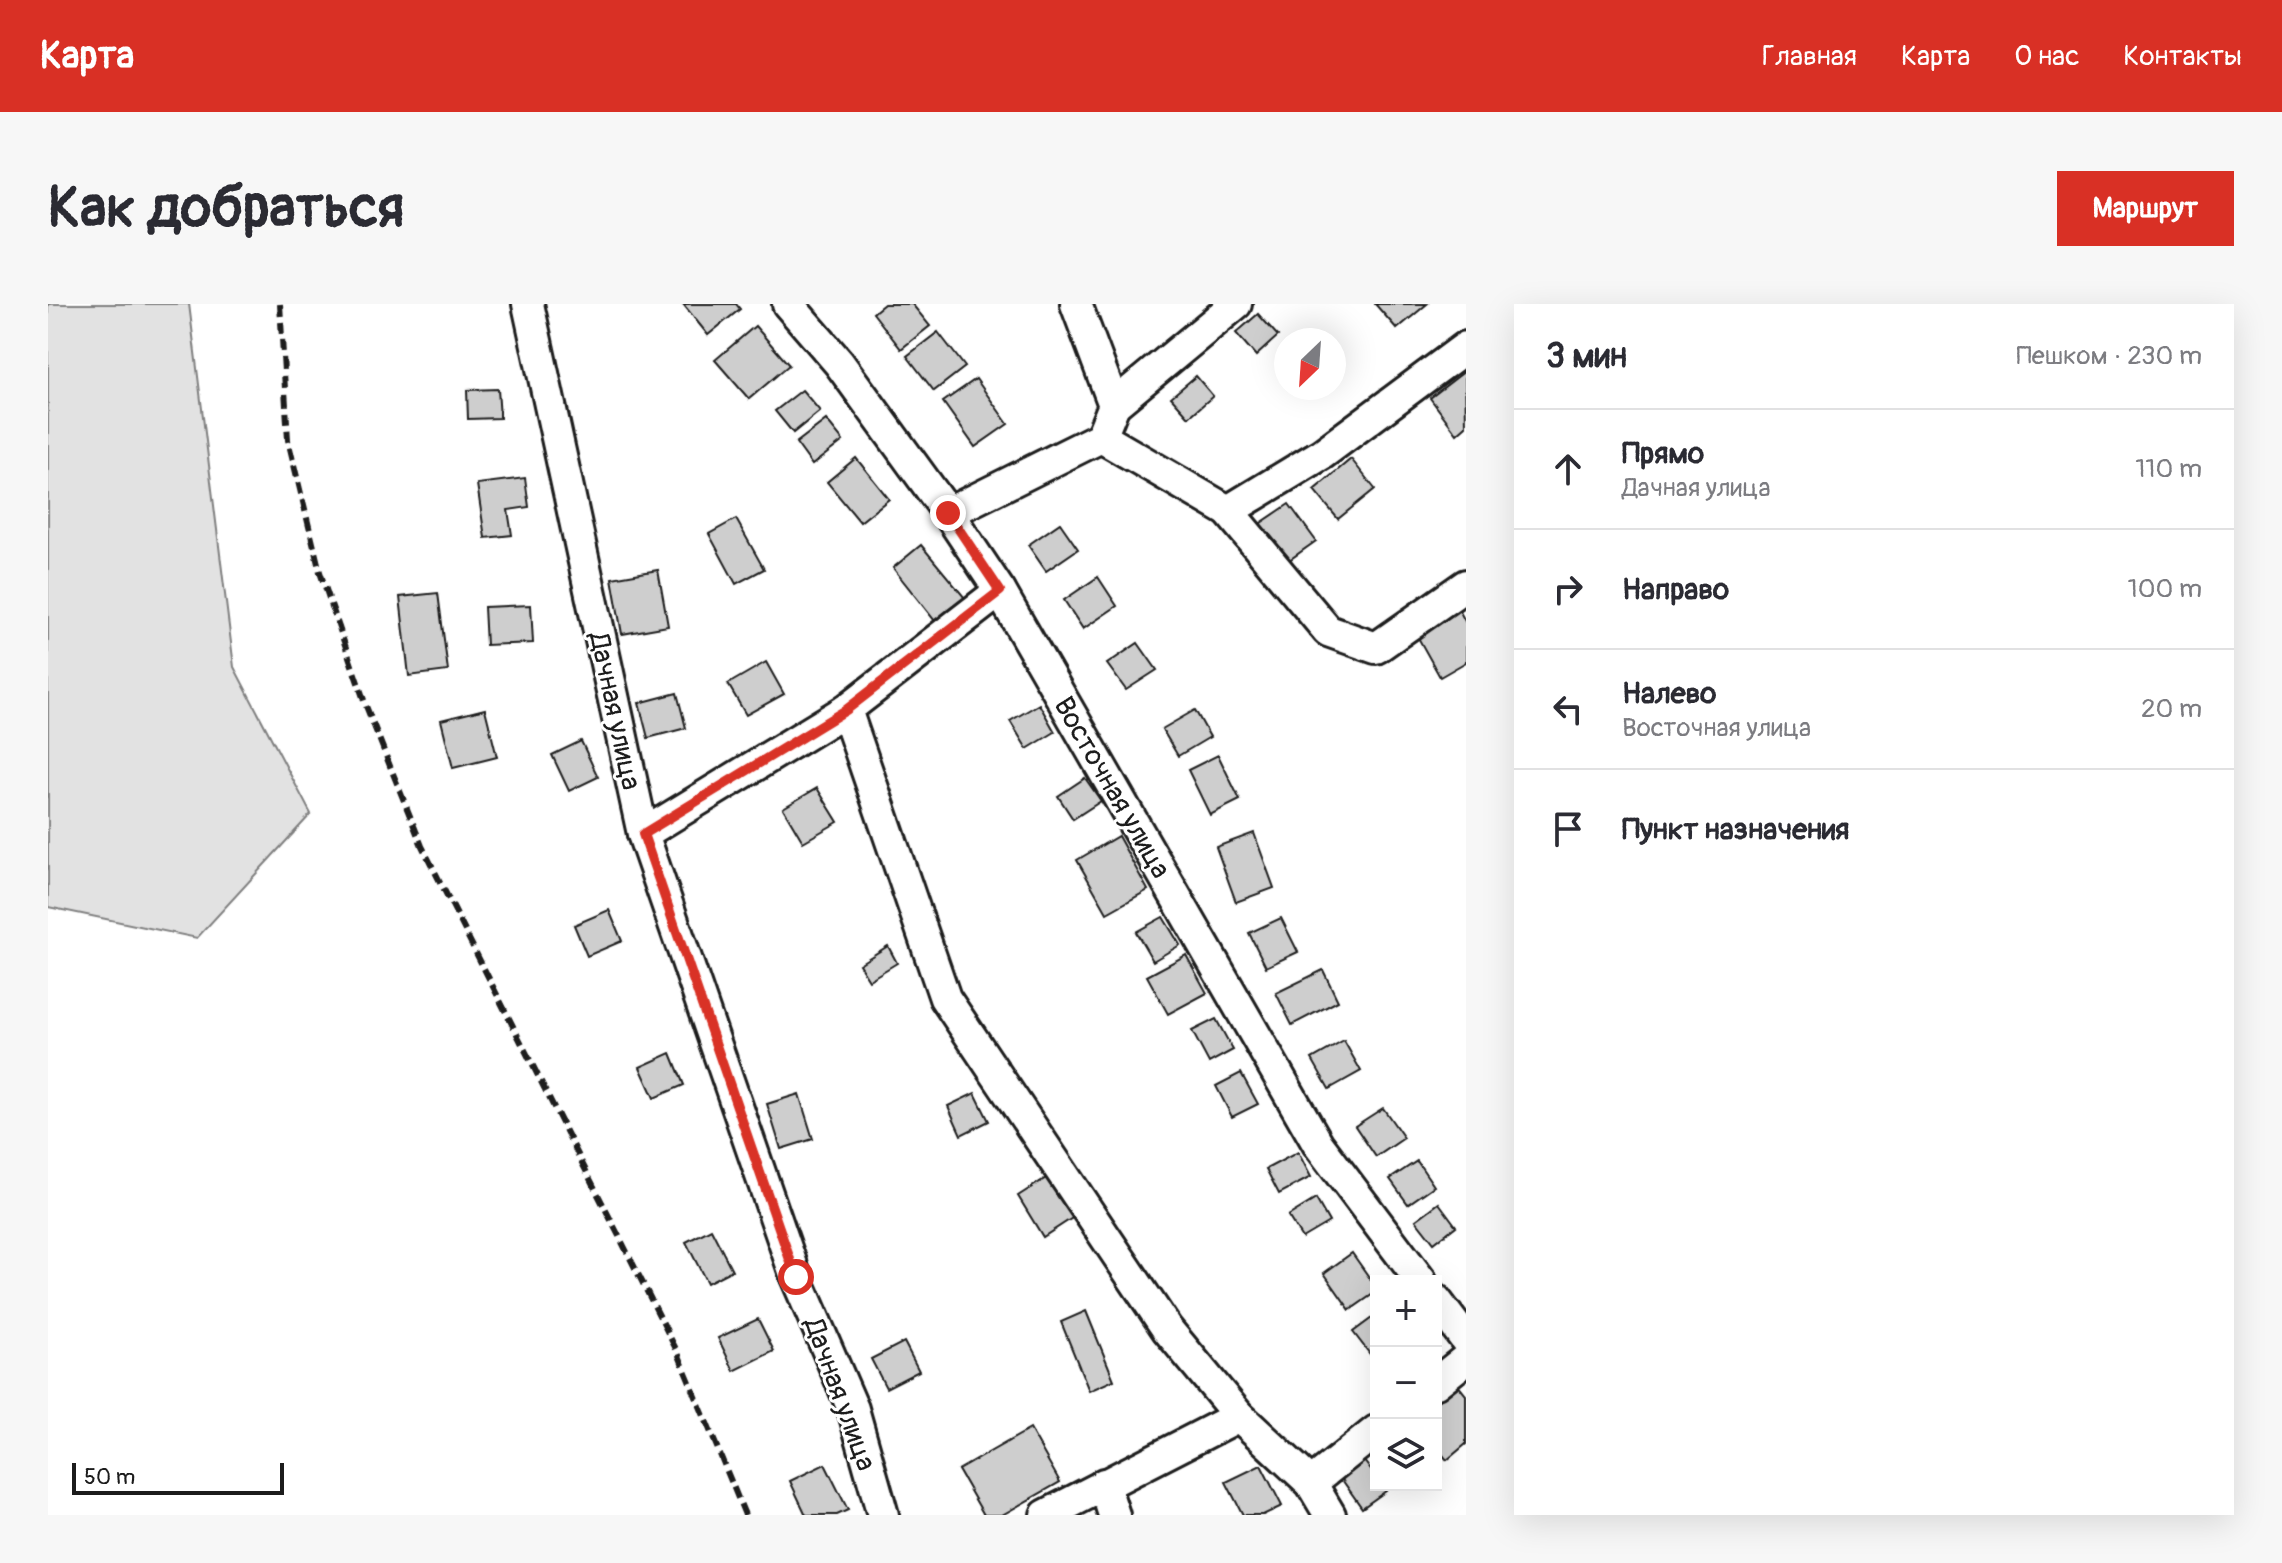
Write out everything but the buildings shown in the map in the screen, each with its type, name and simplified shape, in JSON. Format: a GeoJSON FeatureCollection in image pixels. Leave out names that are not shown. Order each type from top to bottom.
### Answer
{"type":"FeatureCollection","features":[{"type":"Feature","properties":{"kind":"street","name":"Дачная улица"},"geometry":{"type":"LineString","coordinates":[[528,304],[643,834],[796,1277],[853,1409],[883,1515]]}},
{"type":"Feature","properties":{"kind":"street","name":"Восточная улица"},"geometry":{"type":"LineString","coordinates":[[788,304],[839,363],[948,513],[1000,591],[1318,1144],[1416,1275]]}},
{"type":"Feature","properties":{"kind":"street"},"geometry":{"type":"LineString","coordinates":[[1076,304],[1114,405]]}},
{"type":"Feature","properties":{"kind":"street"},"geometry":{"type":"LineString","coordinates":[[948,513],[1101,437],[1114,405],[1236,304]]}},
{"type":"Feature","properties":{"kind":"street"},"geometry":{"type":"LineString","coordinates":[[1228,511],[1322,454],[1466,347]]}},
{"type":"Feature","properties":{"kind":"street"},"geometry":{"type":"LineString","coordinates":[[1101,437],[1228,511],[1328,631],[1376,648],[1466,585]]}},
{"type":"Feature","properties":{"kind":"street"},"geometry":{"type":"LineString","coordinates":[[643,834],[846,710],[1000,591]]}},
{"type":"Feature","properties":{"kind":"street"},"geometry":{"type":"LineString","coordinates":[[846,710],[945,998],[1167,1329],[1239,1416],[1311,1483],[1330,1515]]}},
{"type":"Feature","properties":{"kind":"street"},"geometry":{"type":"LineString","coordinates":[[1442,1308],[1466,1340]]}},
{"type":"Feature","properties":{"kind":"street"},"geometry":{"type":"LineString","coordinates":[[1442,1378],[1466,1359]]}},
{"type":"Feature","properties":{"kind":"street"},"geometry":{"type":"LineString","coordinates":[[1046,1515],[1239,1416]]}},
{"type":"Feature","properties":{"kind":"street"},"geometry":{"type":"LineString","coordinates":[[1311,1483],[1370,1436]]}},
{"type":"Feature","properties":{"kind":"street"},"geometry":{"type":"LineString","coordinates":[[1104,1484],[1114,1515]]}},
{"type":"Feature","properties":{"kind":"shaded area"},"geometry":{"type":"Polygon","coordinates":[[[48,304],[189,304],[234,667],[311,814],[197,938],[48,907],[48,304]]]}},
{"type":"Feature","properties":{"kind":"railway"},"geometry":{"type":"LineString","coordinates":[[280,304],[288,440],[320,572],[366,706],[422,846],[678,1353],[745,1515]]}},
{"type":"Feature","properties":{"kind":"route"},"geometry":{"type":"LineString","coordinates":[[796,1277],[643,834],[846,710],[1000,591],[948,513]]}}]}
